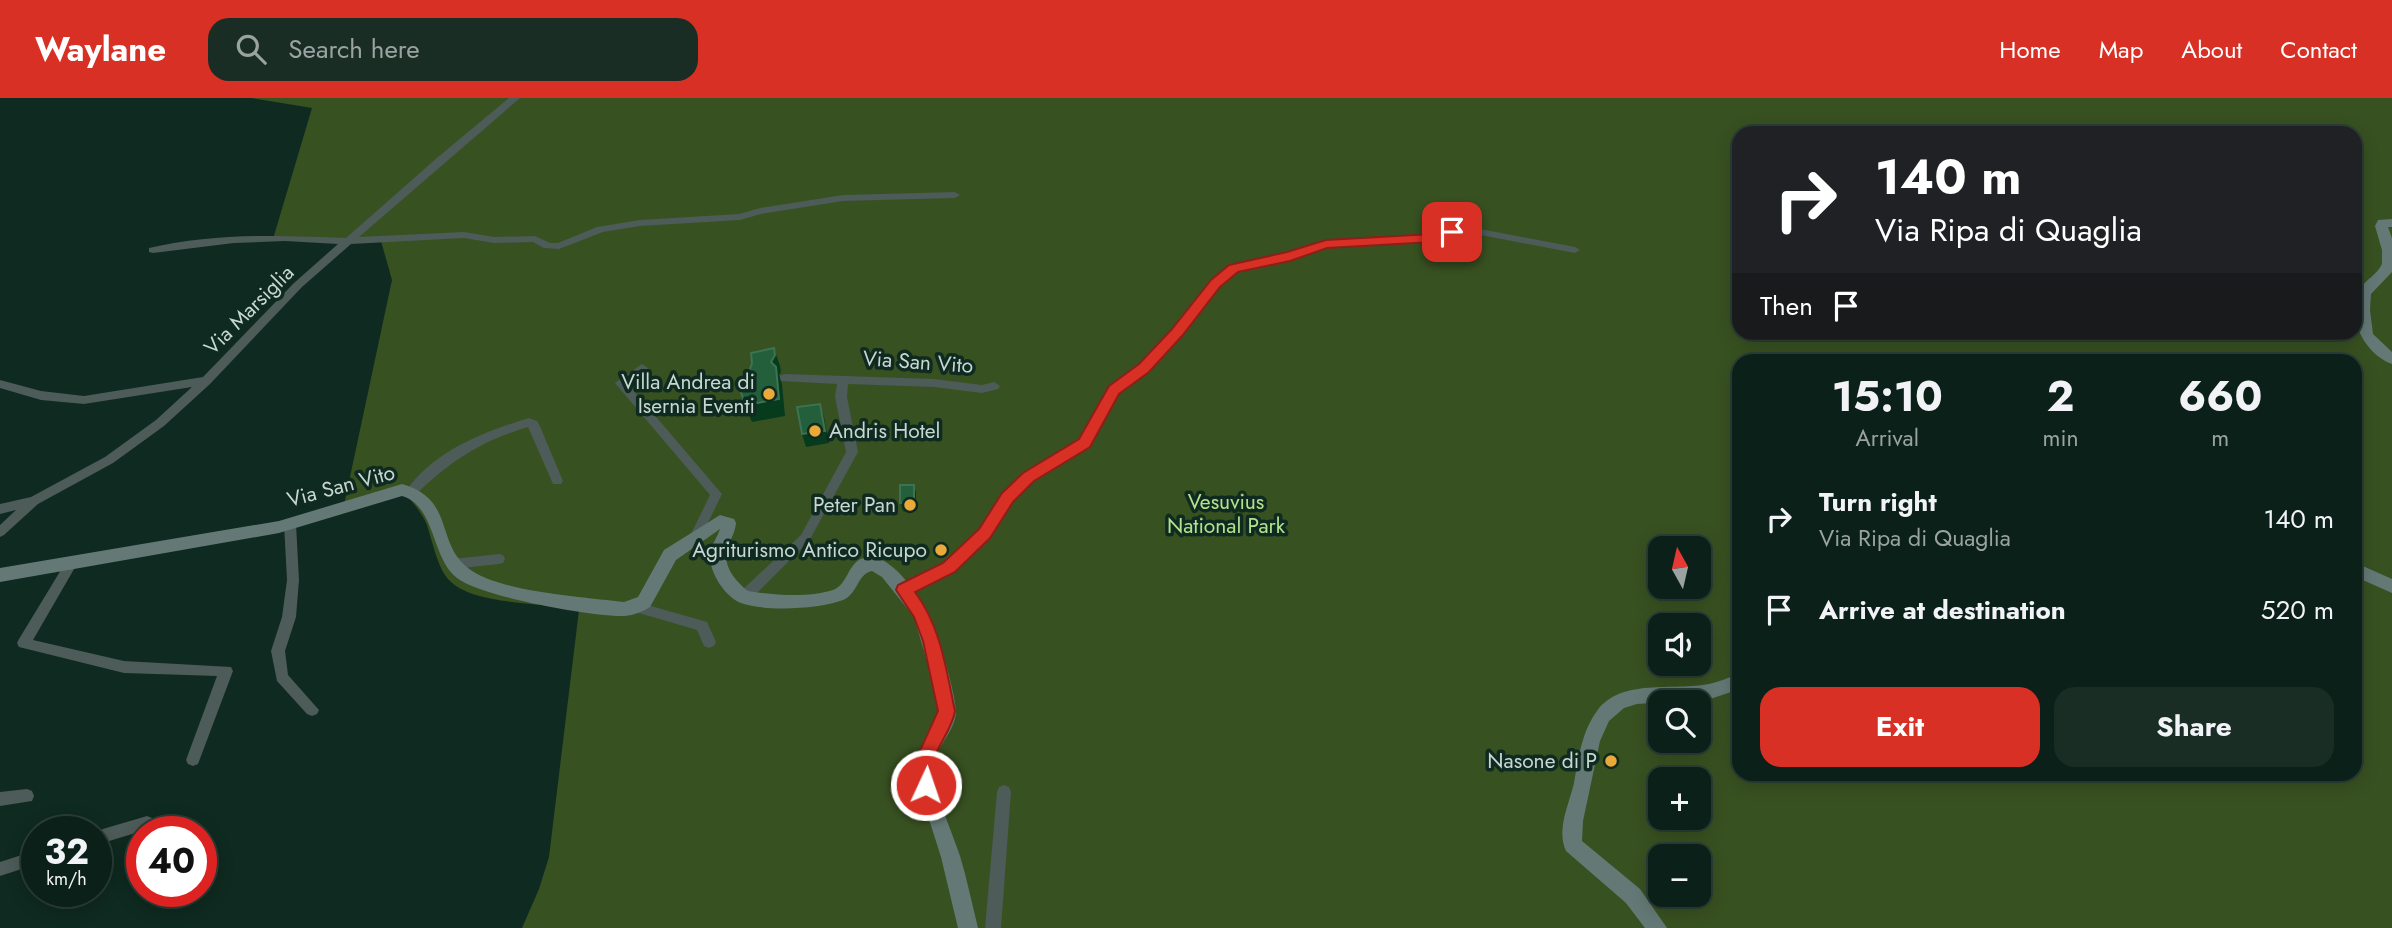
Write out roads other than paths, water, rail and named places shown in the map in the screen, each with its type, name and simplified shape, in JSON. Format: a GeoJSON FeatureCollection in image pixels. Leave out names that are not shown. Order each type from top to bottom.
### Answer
{"type":"FeatureCollection","features":[{"type":"Feature","properties":{"kind":"street","name":"Via Marsiglia"},"geometry":{"type":"LineString","coordinates":[[0,532],[34,501],[125,449],[160,423],[206,381],[299,285],[515,98]]}},
{"type":"Feature","properties":{"kind":"street"},"geometry":{"type":"LineString","coordinates":[[153,250],[247,239],[348,241],[464,235],[494,240],[535,239],[548,246],[559,246],[601,229],[640,223],[740,217],[760,211],[843,198],[955,195]]}},
{"type":"Feature","properties":{"kind":"street"},"geometry":{"type":"LineString","coordinates":[[2392,223],[2383,223],[2381,226],[2389,248],[2388,269],[2367,288],[2363,299],[2364,332],[2375,346],[2392,359]]}},
{"type":"Feature","properties":{"kind":"street"},"geometry":{"type":"LineString","coordinates":[[904,590],[949,567],[985,534],[1007,498],[1028,477],[1084,443],[1114,390],[1144,368],[1177,333],[1216,283],[1234,268],[1290,256],[1326,244],[1433,238],[1460,228],[1575,250]]}},
{"type":"Feature","properties":{"kind":"street"},"geometry":{"type":"LineString","coordinates":[[642,368],[621,383],[716,494],[697,534]]}},
{"type":"Feature","properties":{"kind":"street"},"geometry":{"type":"LineString","coordinates":[[785,378],[843,380]]}},
{"type":"Feature","properties":{"kind":"street","name":"Via San Vito"},"geometry":{"type":"LineString","coordinates":[[744,597],[805,538],[852,452],[841,397],[843,380],[934,383],[982,389],[994,386]]}},
{"type":"Feature","properties":{"kind":"street"},"geometry":{"type":"LineString","coordinates":[[0,384],[41,396],[97,400],[111,395],[206,381]]}},
{"type":"Feature","properties":{"kind":"street"},"geometry":{"type":"LineString","coordinates":[[412,491],[464,445],[528,422],[533,424],[557,481]]}},
{"type":"Feature","properties":{"kind":"street","name":"Via San Vito"},"geometry":{"type":"LineString","coordinates":[[0,575],[290,524],[384,495],[412,491],[418,494],[431,511],[440,540],[453,564]]}},
{"type":"Feature","properties":{"kind":"street"},"geometry":{"type":"LineString","coordinates":[[0,509],[34,501]]}},
{"type":"Feature","properties":{"kind":"street"},"geometry":{"type":"LineString","coordinates":[[637,607],[644,602],[670,555],[697,534],[720,521],[728,523],[728,533],[719,557],[728,582],[744,597],[790,600],[839,596],[850,586],[854,572],[859,567],[874,564],[888,572],[904,590],[925,623],[945,696],[945,720],[926,756],[923,772],[951,857],[968,928]]}},
{"type":"Feature","properties":{"kind":"street"},"geometry":{"type":"LineString","coordinates":[[290,524],[293,580],[289,617],[278,651],[282,677],[312,709]]}},
{"type":"Feature","properties":{"kind":"street"},"geometry":{"type":"LineString","coordinates":[[453,564],[499,559]]}},
{"type":"Feature","properties":{"kind":"street"},"geometry":{"type":"LineString","coordinates":[[71,564],[24,643],[124,667],[226,671],[193,761]]}},
{"type":"Feature","properties":{"kind":"street"},"geometry":{"type":"LineString","coordinates":[[453,564],[475,581],[498,587],[624,609],[637,607],[702,626],[709,642]]}},
{"type":"Feature","properties":{"kind":"street"},"geometry":{"type":"LineString","coordinates":[[2362,573],[2392,586]]}},
{"type":"Feature","properties":{"kind":"street"},"geometry":{"type":"LineString","coordinates":[[1657,928],[1633,896],[1573,845],[1571,824],[1580,800],[1587,747],[1594,732],[1616,702],[1636,695],[1705,693],[1732,684]]}},
{"type":"Feature","properties":{"kind":"street"},"geometry":{"type":"LineString","coordinates":[[993,928],[1004,792]]}},
{"type":"Feature","properties":{"kind":"street"},"geometry":{"type":"LineString","coordinates":[[0,799],[27,796]]}},
{"type":"Feature","properties":{"kind":"street"},"geometry":{"type":"LineString","coordinates":[[0,869],[21,862]]}},
{"type":"Feature","properties":{"kind":"place","name":"Villa Andrea di Isernia Eventi"},"geometry":{"type":"Point","coordinates":[769,394]}},
{"type":"Feature","properties":{"kind":"place","name":"Andris Hotel"},"geometry":{"type":"Point","coordinates":[815,431]}},
{"type":"Feature","properties":{"kind":"place","name":"Peter Pan"},"geometry":{"type":"Point","coordinates":[910,505]}},
{"type":"Feature","properties":{"kind":"place","name":"Agriturismo Antico Ricupo"},"geometry":{"type":"Point","coordinates":[941,550]}},
{"type":"Feature","properties":{"kind":"place","name":"Nasone di P"},"geometry":{"type":"Point","coordinates":[1611,761]}},
{"type":"Feature","properties":{"kind":"park label","name":"Vesuvius National Park"},"geometry":{"type":"Point","coordinates":[1226,514]}}]}
